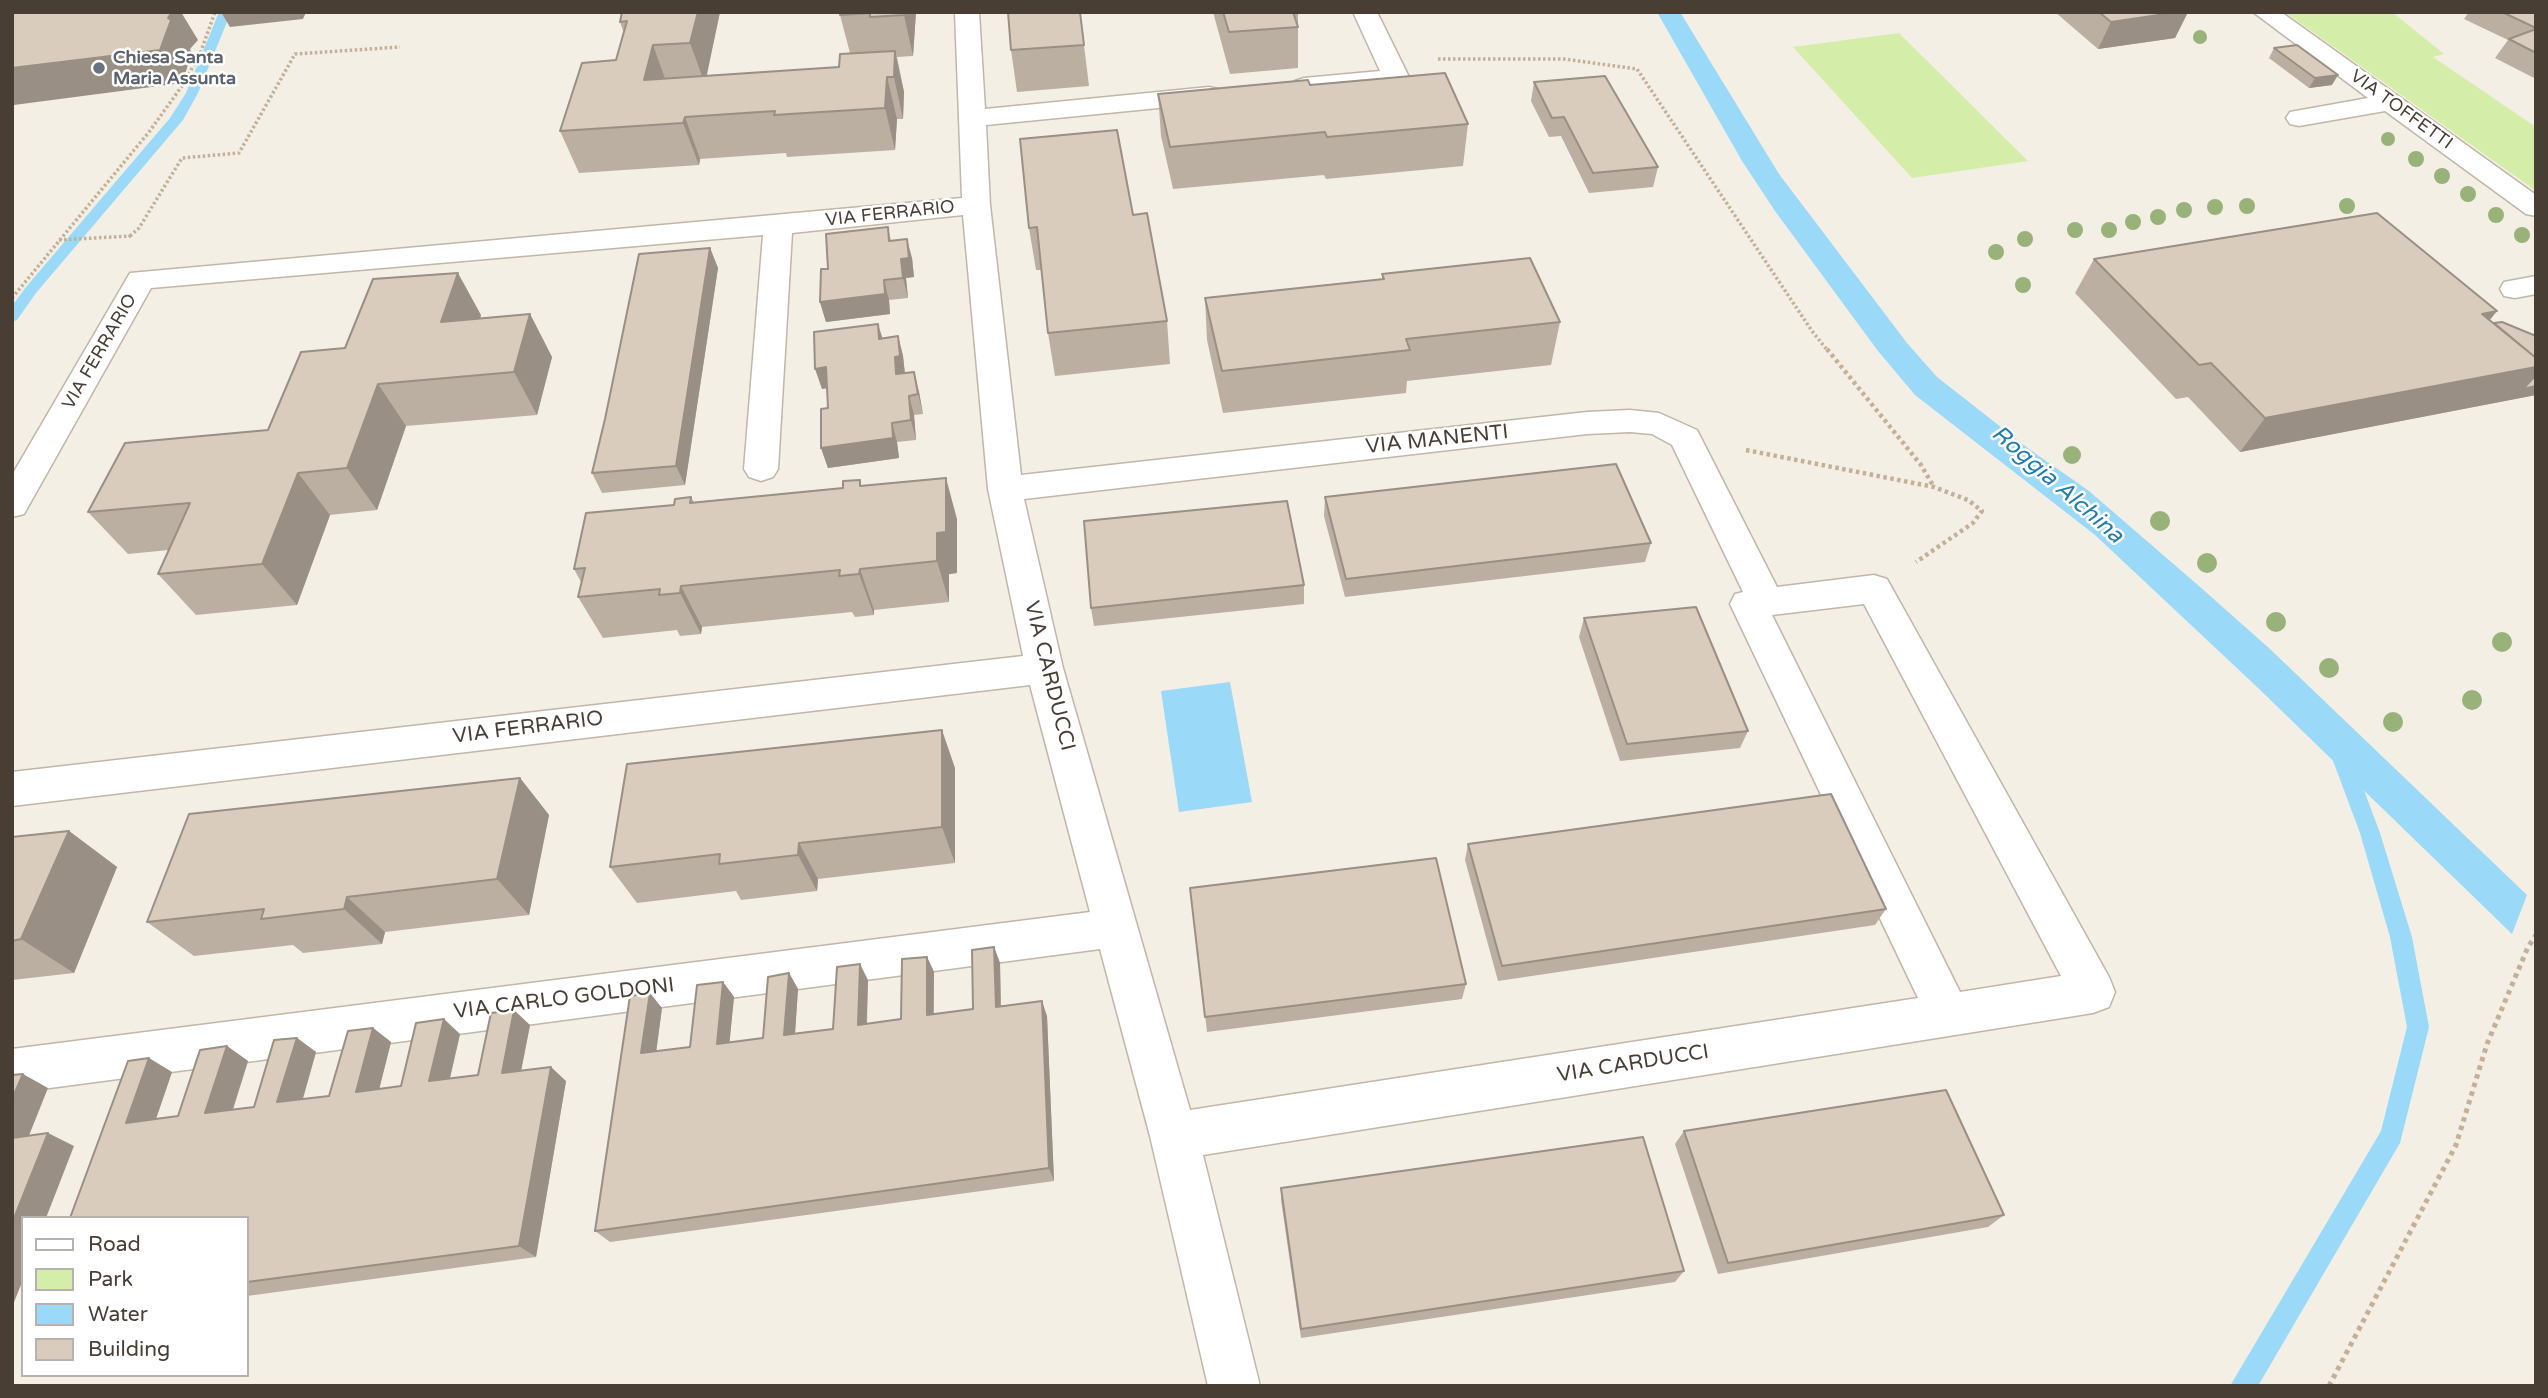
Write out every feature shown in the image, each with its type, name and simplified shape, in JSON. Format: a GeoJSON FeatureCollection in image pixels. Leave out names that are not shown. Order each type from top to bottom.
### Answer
{"type":"FeatureCollection","features":[{"type":"Feature","properties":{"kind":"street","name":"VIA FERRARIO"},"geometry":{"type":"LineString","coordinates":[[12,505],[141,280],[778,225],[976,205],[967,12]]}},
{"type":"Feature","properties":{"kind":"street"},"geometry":{"type":"LineString","coordinates":[[1286,88],[1396,77],[1365,12]]}},
{"type":"Feature","properties":{"kind":"street","name":"VIA TOFFETTI"},"geometry":{"type":"LineString","coordinates":[[2265,12],[2536,208]]}},
{"type":"Feature","properties":{"kind":"street"},"geometry":{"type":"LineString","coordinates":[[971,118],[1231,93]]}},
{"type":"Feature","properties":{"kind":"street"},"geometry":{"type":"LineString","coordinates":[[2299,118],[2392,102]]}},
{"type":"Feature","properties":{"kind":"street","name":"VIA CARDUCCI"},"geometry":{"type":"LineString","coordinates":[[976,205],[1005,489],[1044,668],[1174,1136],[1234,1386]]}},
{"type":"Feature","properties":{"kind":"street"},"geometry":{"type":"LineString","coordinates":[[761,469],[778,225]]}},
{"type":"Feature","properties":{"kind":"street","name":"VIA MANENTI"},"geometry":{"type":"LineString","coordinates":[[1005,489],[1587,423],[1630,421],[1659,424],[1685,438]]}},
{"type":"Feature","properties":{"kind":"street"},"geometry":{"type":"LineString","coordinates":[[1685,438],[1766,602]]}},
{"type":"Feature","properties":{"kind":"street"},"geometry":{"type":"LineString","coordinates":[[1874,589],[1748,604],[1948,1014]]}},
{"type":"Feature","properties":{"kind":"street","name":"VIA CARDUCCI"},"geometry":{"type":"LineString","coordinates":[[1174,1136],[2093,992],[1874,589]]}},
{"type":"Feature","properties":{"kind":"street","name":"VIA FERRARIO"},"geometry":{"type":"LineString","coordinates":[[12,789],[1044,668]]}},
{"type":"Feature","properties":{"kind":"street","name":"VIA CARLO GOLDONI"},"geometry":{"type":"LineString","coordinates":[[12,1071],[1116,928]]}},
{"type":"Feature","properties":{"kind":"path"},"geometry":{"type":"LineString","coordinates":[[12,298],[149,132],[183,86],[200,54],[215,12]]}},
{"type":"Feature","properties":{"kind":"path"},"geometry":{"type":"LineString","coordinates":[[130,236],[139,228],[182,158],[239,153],[295,54],[400,47]]}},
{"type":"Feature","properties":{"kind":"path"},"geometry":{"type":"LineString","coordinates":[[1389,63],[1432,59],[1581,61],[1617,64],[1637,69],[1812,331],[1921,465],[1934,487]]}},
{"type":"Feature","properties":{"kind":"path"},"geometry":{"type":"LineString","coordinates":[[61,240],[94,238]]}},
{"type":"Feature","properties":{"kind":"path"},"geometry":{"type":"LineString","coordinates":[[1685,438],[1934,487],[1968,500],[1982,511],[1972,523],[1938,549],[1874,589]]}},
{"type":"Feature","properties":{"kind":"path"},"geometry":{"type":"LineString","coordinates":[[2329,1386],[2456,1145],[2487,1044],[2528,947],[2536,935]]}},
{"type":"Feature","properties":{"kind":"green space"},"geometry":{"type":"Polygon","coordinates":[[[2285,12],[2392,12],[2444,54],[2433,57],[2536,127],[2536,191],[2285,12]]]}},
{"type":"Feature","properties":{"kind":"green space"},"geometry":{"type":"Polygon","coordinates":[[[1899,33],[2028,161],[1912,178],[1793,47],[1899,33]]]}},
{"type":"Feature","properties":{"kind":"water","name":"Roggia Alchina"},"geometry":{"type":"Polygon","coordinates":[[[1657,12],[1680,12],[1779,174],[1907,343],[1937,377],[2029,449],[2089,491],[2199,586],[2270,649],[2527,895],[2512,934],[2256,686],[2095,535],[1915,395],[1878,351],[1775,211],[1742,161],[1657,12]]]}},
{"type":"Feature","properties":{"kind":"water"},"geometry":{"type":"Polygon","coordinates":[[[1230,682],[1252,802],[1179,812],[1161,691],[1230,682]]]}},
{"type":"Feature","properties":{"kind":"building"},"geometry":{"type":"Polygon","coordinates":[[[12,12],[172,12],[160,50],[12,68],[12,12]]]}},
{"type":"Feature","properties":{"kind":"building"},"geometry":{"type":"Polygon","coordinates":[[[622,12],[698,12],[690,43],[653,45],[644,80],[839,67],[840,54],[895,51],[894,77],[887,77],[885,108],[685,117],[683,123],[560,131],[582,63],[616,60],[627,21],[620,22],[622,12]]]}},
{"type":"Feature","properties":{"kind":"building"},"geometry":{"type":"Polygon","coordinates":[[[841,12],[905,12],[904,15],[870,17],[870,13],[840,15],[841,12]]]}},
{"type":"Feature","properties":{"kind":"building"},"geometry":{"type":"Polygon","coordinates":[[[1008,12],[1080,12],[1084,45],[1011,50],[1008,12]]]}},
{"type":"Feature","properties":{"kind":"building"},"geometry":{"type":"Polygon","coordinates":[[[1223,12],[1293,12],[1298,27],[1229,32],[1223,12]]]}},
{"type":"Feature","properties":{"kind":"building"},"geometry":{"type":"Polygon","coordinates":[[[2099,12],[2179,12],[2111,22],[2099,12]]]}},
{"type":"Feature","properties":{"kind":"building"},"geometry":{"type":"Polygon","coordinates":[[[2502,12],[2536,12],[2536,28],[2502,12]]]}},
{"type":"Feature","properties":{"kind":"building"},"geometry":{"type":"Polygon","coordinates":[[[2536,29],[2536,53],[2509,39],[2536,29]]]}},
{"type":"Feature","properties":{"kind":"building"},"geometry":{"type":"Polygon","coordinates":[[[2297,45],[2338,75],[2315,78],[2274,48],[2297,45]]]}},
{"type":"Feature","properties":{"kind":"building"},"geometry":{"type":"Polygon","coordinates":[[[1445,73],[1468,124],[1327,137],[1325,132],[1170,147],[1158,94],[1308,80],[1310,85],[1445,73]]]}},
{"type":"Feature","properties":{"kind":"building"},"geometry":{"type":"Polygon","coordinates":[[[1605,76],[1658,167],[1593,173],[1564,117],[1552,118],[1534,82],[1605,76]]]}},
{"type":"Feature","properties":{"kind":"building"},"geometry":{"type":"Polygon","coordinates":[[[1117,130],[1133,215],[1147,213],[1167,321],[1048,333],[1037,227],[1029,228],[1020,139],[1117,130]]]}},
{"type":"Feature","properties":{"kind":"building"},"geometry":{"type":"Polygon","coordinates":[[[2377,213],[2497,311],[2482,314],[2536,358],[2536,367],[2265,418],[2211,363],[2199,365],[2094,259],[2377,213]]]}},
{"type":"Feature","properties":{"kind":"building"},"geometry":{"type":"Polygon","coordinates":[[[888,227],[889,241],[907,239],[909,258],[901,259],[903,278],[884,280],[885,294],[820,302],[821,269],[828,269],[826,234],[888,227]]]}},
{"type":"Feature","properties":{"kind":"building"},"geometry":{"type":"Polygon","coordinates":[[[710,248],[676,466],[592,473],[639,254],[710,248]]]}},
{"type":"Feature","properties":{"kind":"building"},"geometry":{"type":"Polygon","coordinates":[[[1530,258],[1560,322],[1406,339],[1410,350],[1222,371],[1205,298],[1384,279],[1382,274],[1530,258]]]}},
{"type":"Feature","properties":{"kind":"building"},"geometry":{"type":"Polygon","coordinates":[[[458,273],[441,322],[530,314],[514,372],[378,384],[347,468],[298,473],[262,564],[158,574],[190,503],[88,512],[125,443],[268,430],[301,352],[345,348],[373,279],[458,273]]]}},
{"type":"Feature","properties":{"kind":"building"},"geometry":{"type":"Polygon","coordinates":[[[2502,322],[2536,336],[2536,358],[2494,323],[2502,322]]]}},
{"type":"Feature","properties":{"kind":"building"},"geometry":{"type":"Polygon","coordinates":[[[878,324],[879,339],[898,336],[900,356],[895,357],[896,374],[914,372],[918,394],[909,396],[911,420],[892,423],[893,438],[821,448],[821,409],[828,408],[826,367],[815,369],[814,332],[878,324]]]}},
{"type":"Feature","properties":{"kind":"building"},"geometry":{"type":"Polygon","coordinates":[[[2536,375],[2536,386],[2523,389],[2536,375]]]}},
{"type":"Feature","properties":{"kind":"building"},"geometry":{"type":"Polygon","coordinates":[[[1616,464],[1651,543],[1346,579],[1325,497],[1616,464]]]}},
{"type":"Feature","properties":{"kind":"building"},"geometry":{"type":"Polygon","coordinates":[[[946,478],[946,532],[937,533],[937,561],[860,569],[859,574],[839,576],[840,570],[681,586],[680,593],[659,595],[660,589],[578,597],[585,568],[574,569],[586,513],[674,505],[675,499],[691,497],[690,503],[843,488],[843,481],[860,480],[860,486],[946,478]]]}},
{"type":"Feature","properties":{"kind":"building"},"geometry":{"type":"Polygon","coordinates":[[[1287,501],[1304,585],[1091,608],[1084,521],[1287,501]]]}},
{"type":"Feature","properties":{"kind":"building"},"geometry":{"type":"Polygon","coordinates":[[[1696,607],[1748,731],[1627,744],[1584,618],[1696,607]]]}},
{"type":"Feature","properties":{"kind":"building"},"geometry":{"type":"Polygon","coordinates":[[[942,730],[942,827],[799,843],[798,855],[719,864],[720,854],[610,867],[627,764],[942,730]]]}},
{"type":"Feature","properties":{"kind":"building"},"geometry":{"type":"Polygon","coordinates":[[[520,778],[497,879],[347,897],[344,909],[261,919],[264,909],[147,922],[189,814],[520,778]]]}},
{"type":"Feature","properties":{"kind":"building"},"geometry":{"type":"Polygon","coordinates":[[[1831,794],[1886,909],[1502,966],[1468,844],[1831,794]]]}},
{"type":"Feature","properties":{"kind":"building"},"geometry":{"type":"Polygon","coordinates":[[[69,831],[21,939],[12,941],[12,837],[69,831]]]}},
{"type":"Feature","properties":{"kind":"building"},"geometry":{"type":"Polygon","coordinates":[[[1436,858],[1466,984],[1205,1017],[1190,888],[1436,858]]]}},
{"type":"Feature","properties":{"kind":"building"},"geometry":{"type":"Polygon","coordinates":[[[994,947],[996,1007],[1042,1001],[1049,1168],[595,1231],[630,996],[650,993],[641,1053],[690,1047],[697,985],[723,982],[717,1044],[763,1038],[768,977],[789,973],[784,1035],[833,1029],[837,967],[860,964],[858,1025],[901,1019],[902,959],[927,957],[927,1015],[973,1009],[972,950],[994,947]]]}},
{"type":"Feature","properties":{"kind":"building"},"geometry":{"type":"Polygon","coordinates":[[[514,1010],[502,1073],[551,1067],[519,1246],[248,1282],[248,1216],[71,1216],[128,1061],[149,1058],[126,1123],[178,1116],[200,1050],[227,1046],[205,1113],[254,1107],[274,1040],[297,1038],[277,1102],[329,1096],[348,1031],[373,1028],[356,1092],[401,1086],[416,1023],[444,1019],[429,1081],[478,1075],[491,1013],[514,1010]]]}},
{"type":"Feature","properties":{"kind":"building"},"geometry":{"type":"Polygon","coordinates":[[[23,1074],[12,1099],[12,1075],[23,1074]]]}},
{"type":"Feature","properties":{"kind":"building"},"geometry":{"type":"Polygon","coordinates":[[[1946,1090],[2004,1215],[1728,1263],[1684,1131],[1946,1090]]]}},
{"type":"Feature","properties":{"kind":"building"},"geometry":{"type":"Polygon","coordinates":[[[48,1133],[12,1223],[12,1138],[48,1133]]]}},
{"type":"Feature","properties":{"kind":"building"},"geometry":{"type":"Polygon","coordinates":[[[1643,1137],[1684,1271],[1301,1329],[1281,1188],[1643,1137]]]}},
{"type":"Feature","properties":{"kind":"waterway"},"geometry":{"type":"LineString","coordinates":[[12,317],[31,290],[176,120],[192,93],[225,12]]}},
{"type":"Feature","properties":{"kind":"waterway"},"geometry":{"type":"LineString","coordinates":[[2243,1386],[2392,1135],[2418,1027],[2401,937],[2370,833],[2339,750]]}},
{"type":"Feature","properties":{"kind":"place","name":"Chiesa Santa Maria Assunta"},"geometry":{"type":"Point","coordinates":[99,68]}}]}
